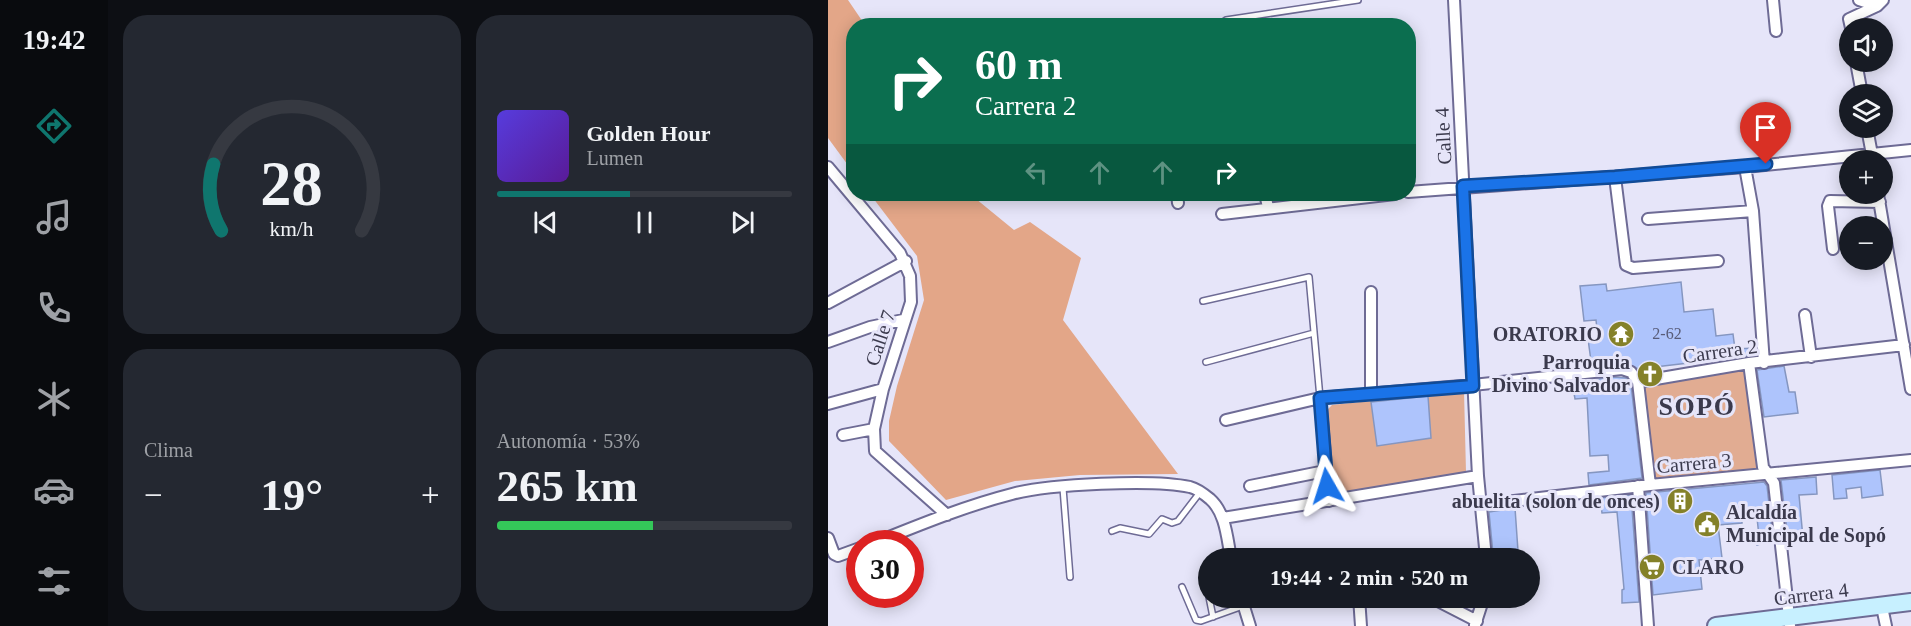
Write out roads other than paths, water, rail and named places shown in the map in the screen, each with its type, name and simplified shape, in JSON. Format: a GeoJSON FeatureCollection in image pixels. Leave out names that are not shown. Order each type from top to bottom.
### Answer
{"type":"FeatureCollection","features":[{"type":"Feature","properties":{"kind":"main road","name":"Carrera 4"},"geometry":{"type":"LineString","coordinates":[[1716,626],[1790,622],[1911,603]]}},
{"type":"Feature","properties":{"kind":"street","name":"Calle 4"},"geometry":{"type":"LineString","coordinates":[[1454,0],[1478,476],[1485,548]]}},
{"type":"Feature","properties":{"kind":"street"},"geometry":{"type":"LineString","coordinates":[[1773,0],[1776,31]]}},
{"type":"Feature","properties":{"kind":"street"},"geometry":{"type":"LineString","coordinates":[[1859,0],[1880,3]]}},
{"type":"Feature","properties":{"kind":"street"},"geometry":{"type":"LineString","coordinates":[[1859,18],[1880,3]]}},
{"type":"Feature","properties":{"kind":"street"},"geometry":{"type":"LineString","coordinates":[[1893,153],[1911,150]]}},
{"type":"Feature","properties":{"kind":"street"},"geometry":{"type":"LineString","coordinates":[[1416,191],[1839,160]]}},
{"type":"Feature","properties":{"kind":"street","name":"Calle 7"},"geometry":{"type":"LineString","coordinates":[[828,167],[846,189]]}},
{"type":"Feature","properties":{"kind":"street"},"geometry":{"type":"LineString","coordinates":[[1745,167],[1753,211],[1764,363]]}},
{"type":"Feature","properties":{"kind":"street"},"geometry":{"type":"LineString","coordinates":[[1615,177],[1626,265],[1633,268],[1718,261]]}},
{"type":"Feature","properties":{"kind":"street"},"geometry":{"type":"LineString","coordinates":[[1833,249],[1828,206],[1830,201],[1839,200]]}},
{"type":"Feature","properties":{"kind":"street","name":"Calle 7"},"geometry":{"type":"LineString","coordinates":[[856,201],[906,261],[912,294],[883,389],[874,429],[875,451],[947,515]]}},
{"type":"Feature","properties":{"kind":"street"},"geometry":{"type":"LineString","coordinates":[[1267,201],[1268,207]]}},
{"type":"Feature","properties":{"kind":"street"},"geometry":{"type":"LineString","coordinates":[[1222,214],[1268,207],[1270,209],[1299,201]]}},
{"type":"Feature","properties":{"kind":"street"},"geometry":{"type":"LineString","coordinates":[[1880,204],[1911,389]]}},
{"type":"Feature","properties":{"kind":"street"},"geometry":{"type":"LineString","coordinates":[[1648,219],[1753,211]]}},
{"type":"Feature","properties":{"kind":"street"},"geometry":{"type":"LineString","coordinates":[[828,303],[906,261]]}},
{"type":"Feature","properties":{"kind":"street"},"geometry":{"type":"LineString","coordinates":[[1371,292],[1371,394]]}},
{"type":"Feature","properties":{"kind":"street"},"geometry":{"type":"LineString","coordinates":[[1805,315],[1811,357]]}},
{"type":"Feature","properties":{"kind":"street"},"geometry":{"type":"LineString","coordinates":[[828,342],[862,330],[903,320]]}},
{"type":"Feature","properties":{"kind":"street","name":"Carrera 2"},"geometry":{"type":"LineString","coordinates":[[1638,382],[1749,363],[1904,345]]}},
{"type":"Feature","properties":{"kind":"street"},"geometry":{"type":"LineString","coordinates":[[1749,363],[1763,467],[1774,483],[1790,622]]}},
{"type":"Feature","properties":{"kind":"street"},"geometry":{"type":"LineString","coordinates":[[1226,420],[1320,398],[1473,386],[1622,369],[1631,372],[1638,382],[1650,485]]}},
{"type":"Feature","properties":{"kind":"street"},"geometry":{"type":"LineString","coordinates":[[828,404],[883,389]]}},
{"type":"Feature","properties":{"kind":"street"},"geometry":{"type":"LineString","coordinates":[[1320,398],[1329,501]]}},
{"type":"Feature","properties":{"kind":"street"},"geometry":{"type":"LineString","coordinates":[[843,435],[874,429]]}},
{"type":"Feature","properties":{"kind":"street","name":"Carrera 3"},"geometry":{"type":"LineString","coordinates":[[1480,505],[1638,486],[1911,460]]}},
{"type":"Feature","properties":{"kind":"street"},"geometry":{"type":"LineString","coordinates":[[1250,486],[1325,471]]}},
{"type":"Feature","properties":{"kind":"street"},"geometry":{"type":"LineString","coordinates":[[1223,518],[1478,476]]}},
{"type":"Feature","properties":{"kind":"street"},"geometry":{"type":"LineString","coordinates":[[908,530],[1015,493],[1141,484],[1181,486],[1201,491],[1213,501],[1223,518],[1229,548]]}},
{"type":"Feature","properties":{"kind":"street"},"geometry":{"type":"LineString","coordinates":[[1638,486],[1648,626]]}},
{"type":"Feature","properties":{"kind":"street"},"geometry":{"type":"LineString","coordinates":[[828,538],[834,554],[838,556],[846,553]]}},
{"type":"Feature","properties":{"kind":"street"},"geometry":{"type":"LineString","coordinates":[[1882,607],[1886,626]]}},
{"type":"Feature","properties":{"kind":"street"},"geometry":{"type":"LineString","coordinates":[[1244,608],[1250,626]]}},
{"type":"Feature","properties":{"kind":"street"},"geometry":{"type":"LineString","coordinates":[[1360,608],[1361,626]]}},
{"type":"Feature","properties":{"kind":"street"},"geometry":{"type":"LineString","coordinates":[[1450,608],[1476,624],[1481,608]]}},
{"type":"Feature","properties":{"kind":"lane"},"geometry":{"type":"LineString","coordinates":[[1239,18],[1358,0]]}},
{"type":"Feature","properties":{"kind":"lane"},"geometry":{"type":"LineString","coordinates":[[1203,301],[1309,277],[1320,398]]}},
{"type":"Feature","properties":{"kind":"lane"},"geometry":{"type":"LineString","coordinates":[[1206,362],[1314,333]]}},
{"type":"Feature","properties":{"kind":"lane"},"geometry":{"type":"LineString","coordinates":[[1063,488],[1070,577]]}},
{"type":"Feature","properties":{"kind":"lane"},"geometry":{"type":"LineString","coordinates":[[1112,531],[1120,528],[1144,535],[1149,534],[1162,519],[1172,523],[1178,521],[1201,491]]}},
{"type":"Feature","properties":{"kind":"lane"},"geometry":{"type":"LineString","coordinates":[[1182,587],[1196,620],[1213,617],[1229,608]]}},
{"type":"Feature","properties":{"kind":"lane"},"geometry":{"type":"LineString","coordinates":[[1211,608],[1213,617]]}},
{"type":"Feature","properties":{"kind":"place","name":"ORATORIO"},"geometry":{"type":"Point","coordinates":[1621,334]}},
{"type":"Feature","properties":{"kind":"place","name":"Parroquia Divino Salvador"},"geometry":{"type":"Point","coordinates":[1650,374]}},
{"type":"Feature","properties":{"kind":"place","name":"abuelita (solon de onces)"},"geometry":{"type":"Point","coordinates":[1680,501]}},
{"type":"Feature","properties":{"kind":"place","name":"Alcaldía Municipal de Sopó"},"geometry":{"type":"Point","coordinates":[1707,524]}},
{"type":"Feature","properties":{"kind":"place","name":"CLARO"},"geometry":{"type":"Point","coordinates":[1652,567]}},
{"type":"Feature","properties":{"kind":"district","name":"SOPÓ"},"geometry":{"type":"Point","coordinates":[1697,406]}}]}
